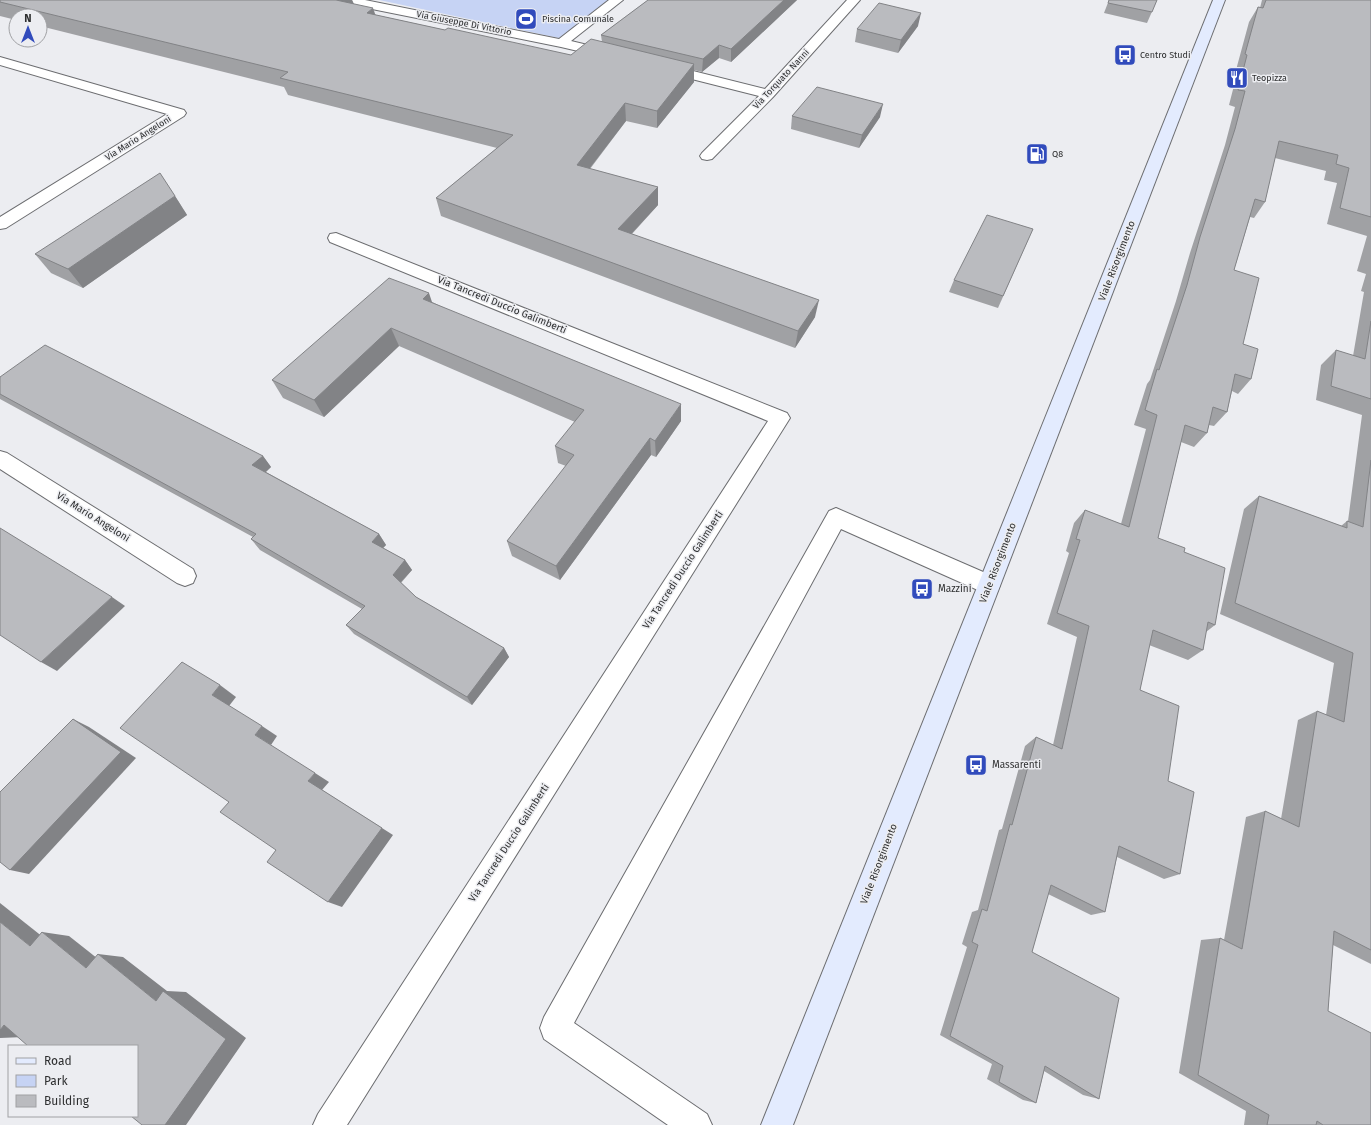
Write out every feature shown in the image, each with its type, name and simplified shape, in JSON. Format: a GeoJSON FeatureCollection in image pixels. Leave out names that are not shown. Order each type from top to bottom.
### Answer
{"type":"FeatureCollection","features":[{"type":"Feature","properties":{"kind":"street","name":"Via Giuseppe Di Vittorio"},"geometry":{"type":"LineString","coordinates":[[347,0],[561,43],[622,58]]}},
{"type":"Feature","properties":{"kind":"street"},"geometry":{"type":"LineString","coordinates":[[561,43],[617,0]]}},
{"type":"Feature","properties":{"kind":"street","name":"Via Torquato Nanni"},"geometry":{"type":"LineString","coordinates":[[707,156],[768,94],[854,0]]}},
{"type":"Feature","properties":{"kind":"street","name":"Viale Risorgimento"},"geometry":{"type":"LineString","coordinates":[[777,1125],[1219,0]]}},
{"type":"Feature","properties":{"kind":"street","name":"Via Mario Angeloni"},"geometry":{"type":"LineString","coordinates":[[0,61],[179,113],[0,224]]}},
{"type":"Feature","properties":{"kind":"street"},"geometry":{"type":"LineString","coordinates":[[653,65],[768,94]]}},
{"type":"Feature","properties":{"kind":"street","name":"Via Tancredi Duccio Galimberti"},"geometry":{"type":"LineString","coordinates":[[329,1125],[780,418],[336,238]]}},
{"type":"Feature","properties":{"kind":"street","name":"Via Mario Angeloni"},"geometry":{"type":"LineString","coordinates":[[0,459],[185,576]]}},
{"type":"Feature","properties":{"kind":"street"},"geometry":{"type":"LineString","coordinates":[[696,1125],[555,1028],[836,517],[989,585]]}},
{"type":"Feature","properties":{"kind":"green space","name":"Piscina Comunale"},"geometry":{"type":"Polygon","coordinates":[[[379,0],[608,0],[559,38],[379,0]]]}},
{"type":"Feature","properties":{"kind":"building"},"geometry":{"type":"Polygon","coordinates":[[[0,0],[336,0],[373,8],[367,13],[445,30],[448,28],[571,55],[591,39],[694,64],[657,111],[625,103],[577,165],[658,187],[618,229],[819,300],[798,331],[436,198],[513,135],[280,78],[288,72],[48,14],[48,8],[25,8],[0,2],[0,0]]]}},
{"type":"Feature","properties":{"kind":"building"},"geometry":{"type":"Polygon","coordinates":[[[648,0],[784,0],[731,49],[719,45],[703,59],[601,35],[648,0]]]}},
{"type":"Feature","properties":{"kind":"building"},"geometry":{"type":"Polygon","coordinates":[[[1109,0],[1157,0],[1152,12],[1108,3],[1109,0]]]}},
{"type":"Feature","properties":{"kind":"building"},"geometry":{"type":"Polygon","coordinates":[[[1266,0],[1371,0],[1371,217],[1340,208],[1349,168],[1336,164],[1338,155],[1279,141],[1265,202],[1255,199],[1234,270],[1259,278],[1243,344],[1258,349],[1251,379],[1235,374],[1227,412],[1213,407],[1207,433],[1185,425],[1158,538],[1185,548],[1184,552],[1225,568],[1215,625],[1208,622],[1203,650],[1153,630],[1140,690],[1179,706],[1168,781],[1194,792],[1180,874],[1119,846],[1105,912],[1051,885],[1032,952],[1119,998],[1099,1099],[1045,1066],[1036,1103],[999,1082],[1003,1066],[950,1036],[978,945],[972,942],[982,909],[987,911],[1010,824],[1012,825],[1036,737],[1062,749],[1089,626],[1057,613],[1080,540],[1076,539],[1085,510],[1129,527],[1157,415],[1145,410],[1157,369],[1159,370],[1187,285],[1200,237],[1235,129],[1245,91],[1238,90],[1247,55],[1245,54],[1258,7],[1263,8],[1266,0]]]}},
{"type":"Feature","properties":{"kind":"building"},"geometry":{"type":"Polygon","coordinates":[[[879,3],[921,13],[901,40],[857,29],[879,3]]]}},
{"type":"Feature","properties":{"kind":"building"},"geometry":{"type":"Polygon","coordinates":[[[817,87],[883,104],[862,135],[792,116],[817,87]]]}},
{"type":"Feature","properties":{"kind":"building"},"geometry":{"type":"Polygon","coordinates":[[[160,173],[175,196],[68,269],[35,254],[160,173]]]}},
{"type":"Feature","properties":{"kind":"building"},"geometry":{"type":"Polygon","coordinates":[[[987,215],[1033,229],[1003,296],[954,280],[987,215]]]}},
{"type":"Feature","properties":{"kind":"building"},"geometry":{"type":"Polygon","coordinates":[[[389,278],[429,293],[423,299],[681,404],[655,441],[650,438],[556,566],[507,541],[574,455],[555,446],[584,410],[391,328],[314,400],[272,380],[389,278]]]}},
{"type":"Feature","properties":{"kind":"building"},"geometry":{"type":"Polygon","coordinates":[[[1371,321],[1371,399],[1331,386],[1336,350],[1365,359],[1371,321]]]}},
{"type":"Feature","properties":{"kind":"building"},"geometry":{"type":"Polygon","coordinates":[[[45,345],[263,456],[252,465],[379,534],[372,542],[405,560],[393,575],[416,597],[504,648],[467,697],[346,625],[365,606],[251,539],[256,534],[0,394],[0,377],[45,345]]]}},
{"type":"Feature","properties":{"kind":"building"},"geometry":{"type":"Polygon","coordinates":[[[1371,460],[1371,950],[1334,931],[1328,1011],[1371,1033],[1371,1125],[1323,1125],[1317,1121],[1316,1125],[1267,1125],[1269,1115],[1198,1075],[1220,938],[1242,949],[1265,811],[1299,827],[1317,711],[1344,722],[1353,653],[1235,603],[1259,496],[1347,528],[1347,521],[1363,527],[1371,460]]]}},
{"type":"Feature","properties":{"kind":"building"},"geometry":{"type":"Polygon","coordinates":[[[0,528],[112,597],[41,662],[0,635],[0,528]]]}},
{"type":"Feature","properties":{"kind":"building"},"geometry":{"type":"Polygon","coordinates":[[[182,662],[220,685],[212,695],[262,726],[255,735],[315,773],[308,781],[382,828],[328,902],[267,862],[276,850],[220,812],[229,802],[120,728],[182,662]]]}},
{"type":"Feature","properties":{"kind":"building"},"geometry":{"type":"Polygon","coordinates":[[[73,719],[121,752],[10,870],[0,862],[0,792],[73,719]]]}},
{"type":"Feature","properties":{"kind":"building"},"geometry":{"type":"Polygon","coordinates":[[[0,922],[30,946],[42,932],[86,968],[98,954],[156,1001],[163,991],[226,1039],[165,1125],[142,1125],[132,1117],[138,1117],[138,1045],[27,1045],[4,1025],[0,1030],[0,922]]]}},
{"type":"Feature","properties":{"kind":"place","name":"Piscina Comunale"},"geometry":{"type":"Point","coordinates":[526,19]}},
{"type":"Feature","properties":{"kind":"place","name":"Centro Studi"},"geometry":{"type":"Point","coordinates":[1125,55]}},
{"type":"Feature","properties":{"kind":"place","name":"Teopizza"},"geometry":{"type":"Point","coordinates":[1237,78]}},
{"type":"Feature","properties":{"kind":"place","name":"Q8"},"geometry":{"type":"Point","coordinates":[1037,154]}},
{"type":"Feature","properties":{"kind":"place","name":"Mazzini"},"geometry":{"type":"Point","coordinates":[922,589]}},
{"type":"Feature","properties":{"kind":"place","name":"Massarenti"},"geometry":{"type":"Point","coordinates":[976,765]}}]}
